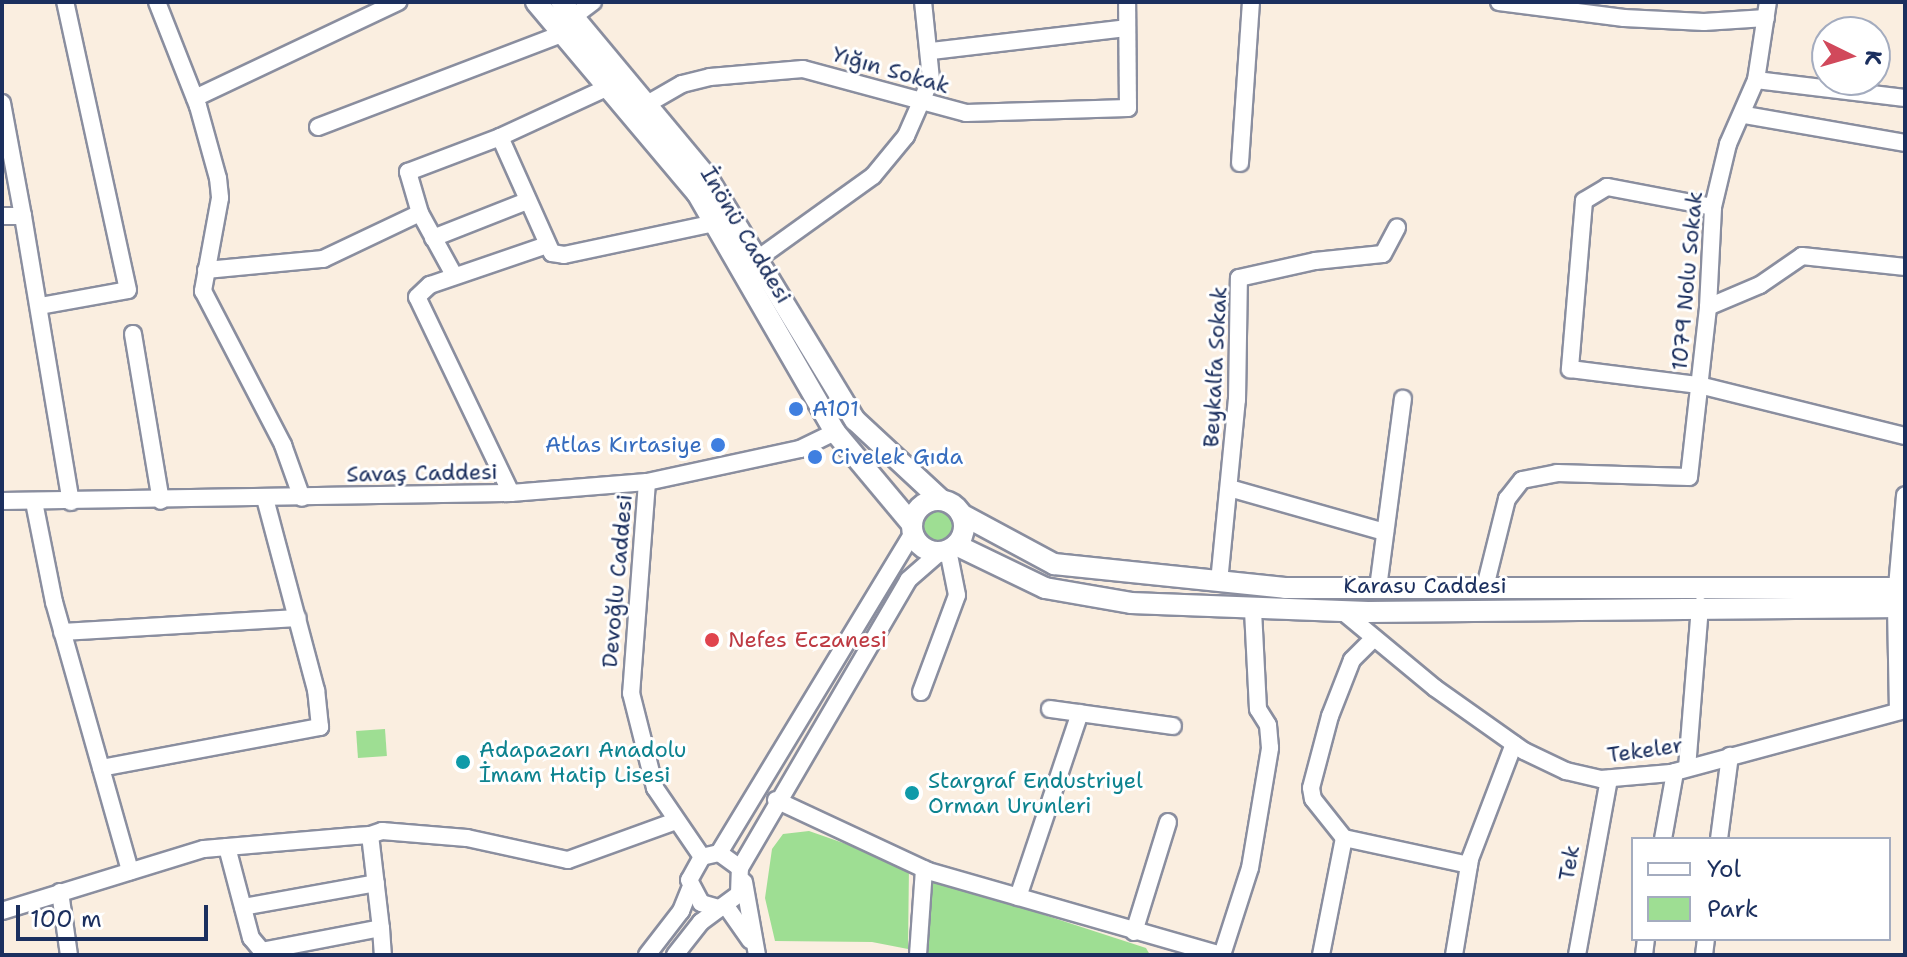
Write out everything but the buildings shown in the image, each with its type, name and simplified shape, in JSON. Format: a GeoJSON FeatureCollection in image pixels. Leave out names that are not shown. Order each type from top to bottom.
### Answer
{"type":"FeatureCollection","features":[{"type":"Feature","properties":{"kind":"main road","name":"İnönü Caddesi"},"geometry":{"type":"LineString","coordinates":[[536,2],[559,35],[683,176],[715,223],[835,432]]}},
{"type":"Feature","properties":{"kind":"main road","name":"İnönü Caddesi"},"geometry":{"type":"LineString","coordinates":[[567,9],[649,103],[707,177],[855,420],[941,500]]}},
{"type":"Feature","properties":{"kind":"main road"},"geometry":{"type":"LineString","coordinates":[[835,432],[913,528],[923,547],[948,549],[964,530],[961,514],[941,500],[919,509],[913,528]]}},
{"type":"Feature","properties":{"kind":"main road","name":"Karasu Caddesi"},"geometry":{"type":"LineString","coordinates":[[961,514],[1054,564],[1285,588],[1485,587],[1901,597]]}},
{"type":"Feature","properties":{"kind":"main road","name":"Karasu Caddesi"},"geometry":{"type":"LineString","coordinates":[[948,549],[1045,588],[1131,603],[1341,610],[1700,606],[1901,597]]}},
{"type":"Feature","properties":{"kind":"street"},"geometry":{"type":"LineString","coordinates":[[40,306],[128,290],[65,2]]}},
{"type":"Feature","properties":{"kind":"street"},"geometry":{"type":"LineString","coordinates":[[157,2],[195,98],[220,198],[203,291],[211,312],[283,445],[302,498]]}},
{"type":"Feature","properties":{"kind":"street"},"geometry":{"type":"LineString","coordinates":[[195,98],[398,2]]}},
{"type":"Feature","properties":{"kind":"street"},"geometry":{"type":"LineString","coordinates":[[567,9],[593,2]]}},
{"type":"Feature","properties":{"kind":"street"},"geometry":{"type":"LineString","coordinates":[[756,260],[873,176],[890,160],[931,79],[931,51],[923,2]]}},
{"type":"Feature","properties":{"kind":"street"},"geometry":{"type":"LineString","coordinates":[[931,51],[1127,28],[1127,2]]}},
{"type":"Feature","properties":{"kind":"street"},"geometry":{"type":"LineString","coordinates":[[1240,163],[1251,2]]}},
{"type":"Feature","properties":{"kind":"street"},"geometry":{"type":"LineString","coordinates":[[1499,2],[1624,18],[1704,22],[1767,10]]}},
{"type":"Feature","properties":{"kind":"street","name":"1079 Nolu Sokak"},"geometry":{"type":"LineString","coordinates":[[1485,587],[1507,499],[1522,480],[1557,473],[1689,477],[1708,307],[1713,207],[1728,144],[1745,115],[1756,80],[1767,10]]}},
{"type":"Feature","properties":{"kind":"street","name":"Yığın Sokak"},"geometry":{"type":"LineString","coordinates":[[649,103],[682,84],[710,77],[803,69],[966,113],[1128,108],[1127,28]]}},
{"type":"Feature","properties":{"kind":"street"},"geometry":{"type":"LineString","coordinates":[[318,127],[559,35]]}},
{"type":"Feature","properties":{"kind":"street"},"geometry":{"type":"LineString","coordinates":[[1756,80],[1905,98]]}},
{"type":"Feature","properties":{"kind":"street"},"geometry":{"type":"LineString","coordinates":[[454,275],[420,213],[408,172],[500,137],[606,88]]}},
{"type":"Feature","properties":{"kind":"street"},"geometry":{"type":"LineString","coordinates":[[2,103],[40,306],[71,502]]}},
{"type":"Feature","properties":{"kind":"street"},"geometry":{"type":"LineString","coordinates":[[1745,115],[1905,143]]}},
{"type":"Feature","properties":{"kind":"street"},"geometry":{"type":"LineString","coordinates":[[500,137],[552,253],[564,255],[715,223]]}},
{"type":"Feature","properties":{"kind":"street"},"geometry":{"type":"LineString","coordinates":[[1713,207],[1607,187],[1584,201],[1570,369],[1699,385],[1905,436]]}},
{"type":"Feature","properties":{"kind":"street"},"geometry":{"type":"LineString","coordinates":[[433,238],[527,201]]}},
{"type":"Feature","properties":{"kind":"street"},"geometry":{"type":"LineString","coordinates":[[206,270],[323,259],[420,213]]}},
{"type":"Feature","properties":{"kind":"street"},"geometry":{"type":"LineString","coordinates":[[2,216],[23,216]]}},
{"type":"Feature","properties":{"kind":"street","name":"Beykalfa Sokak"},"geometry":{"type":"LineString","coordinates":[[1219,582],[1229,488],[1239,278],[1315,261],[1383,254],[1397,228]]}},
{"type":"Feature","properties":{"kind":"street"},"geometry":{"type":"LineString","coordinates":[[511,493],[417,297],[454,275],[547,245]]}},
{"type":"Feature","properties":{"kind":"street"},"geometry":{"type":"LineString","coordinates":[[1708,307],[1760,285],[1802,256],[1905,267]]}},
{"type":"Feature","properties":{"kind":"street"},"geometry":{"type":"LineString","coordinates":[[133,334],[161,501]]}},
{"type":"Feature","properties":{"kind":"street"},"geometry":{"type":"LineString","coordinates":[[1378,588],[1403,399]]}},
{"type":"Feature","properties":{"kind":"street","name":"Savaş Caddesi"},"geometry":{"type":"LineString","coordinates":[[2,501],[161,501],[511,493],[647,482],[800,449],[835,432]]}},
{"type":"Feature","properties":{"kind":"street","name":"Devoğlu Caddesi"},"geometry":{"type":"LineString","coordinates":[[647,482],[631,693],[655,788],[702,857]]}},
{"type":"Feature","properties":{"kind":"street"},"geometry":{"type":"LineString","coordinates":[[1229,488],[1287,500],[1385,532]]}},
{"type":"Feature","properties":{"kind":"street"},"geometry":{"type":"LineString","coordinates":[[1902,710],[1901,597],[1905,495]]}},
{"type":"Feature","properties":{"kind":"street"},"geometry":{"type":"LineString","coordinates":[[101,768],[320,727],[323,717],[265,498]]}},
{"type":"Feature","properties":{"kind":"street"},"geometry":{"type":"LineString","coordinates":[[34,502],[62,632],[130,871]]}},
{"type":"Feature","properties":{"kind":"street"},"geometry":{"type":"LineString","coordinates":[[647,955],[681,911],[690,889],[691,871],[702,857],[719,853],[913,528]]}},
{"type":"Feature","properties":{"kind":"street"},"geometry":{"type":"LineString","coordinates":[[675,955],[739,894],[741,872],[776,800],[908,580],[948,549],[957,595],[921,692]]}},
{"type":"Feature","properties":{"kind":"street"},"geometry":{"type":"LineString","coordinates":[[1664,837],[1681,770],[1700,606]]}},
{"type":"Feature","properties":{"kind":"street"},"geometry":{"type":"LineString","coordinates":[[776,800],[924,869],[1134,932],[1172,949],[1221,955],[1250,868],[1270,748],[1268,725],[1258,709],[1253,609]]}},
{"type":"Feature","properties":{"kind":"street","name":"Tekeler"},"geometry":{"type":"LineString","coordinates":[[1341,610],[1373,639],[1514,744],[1566,771],[1609,779],[1681,770],[1902,710]]}},
{"type":"Feature","properties":{"kind":"street"},"geometry":{"type":"LineString","coordinates":[[62,632],[298,618]]}},
{"type":"Feature","properties":{"kind":"street"},"geometry":{"type":"LineString","coordinates":[[1373,639],[1352,660],[1311,788],[1344,838],[1469,865]]}},
{"type":"Feature","properties":{"kind":"street"},"geometry":{"type":"LineString","coordinates":[[1050,709],[1173,726]]}},
{"type":"Feature","properties":{"kind":"street"},"geometry":{"type":"LineString","coordinates":[[1018,897],[1080,713]]}},
{"type":"Feature","properties":{"kind":"street"},"geometry":{"type":"LineString","coordinates":[[1454,955],[1469,865],[1514,744]]}},
{"type":"Feature","properties":{"kind":"street"},"geometry":{"type":"LineString","coordinates":[[1719,837],[1730,756]]}},
{"type":"Feature","properties":{"kind":"street","name":"Tek"},"geometry":{"type":"LineString","coordinates":[[1577,955],[1609,779]]}},
{"type":"Feature","properties":{"kind":"street"},"geometry":{"type":"LineString","coordinates":[[2,911],[130,871],[227,847],[370,835],[382,831],[467,838],[568,860],[676,821]]}},
{"type":"Feature","properties":{"kind":"street"},"geometry":{"type":"LineString","coordinates":[[1134,932],[1168,822]]}},
{"type":"Feature","properties":{"kind":"street"},"geometry":{"type":"LineString","coordinates":[[370,835],[383,955]]}},
{"type":"Feature","properties":{"kind":"street"},"geometry":{"type":"LineString","coordinates":[[1321,955],[1344,838]]}},
{"type":"Feature","properties":{"kind":"street"},"geometry":{"type":"LineString","coordinates":[[227,847],[251,938],[262,951],[381,928]]}},
{"type":"Feature","properties":{"kind":"street"},"geometry":{"type":"LineString","coordinates":[[719,853],[741,872],[757,954]]}},
{"type":"Feature","properties":{"kind":"street"},"geometry":{"type":"LineString","coordinates":[[918,955],[924,869]]}},
{"type":"Feature","properties":{"kind":"street"},"geometry":{"type":"LineString","coordinates":[[243,907],[376,883]]}},
{"type":"Feature","properties":{"kind":"street"},"geometry":{"type":"LineString","coordinates":[[690,889],[701,903],[722,907],[757,954]]}},
{"type":"Feature","properties":{"kind":"street"},"geometry":{"type":"LineString","coordinates":[[60,892],[69,955]]}},
{"type":"Feature","properties":{"kind":"green space"},"geometry":{"type":"Polygon","coordinates":[[[937,511],[948,516],[953,527],[948,538],[937,543],[926,538],[921,527],[926,516],[937,511]]]}},
{"type":"Feature","properties":{"kind":"green space"},"geometry":{"type":"Polygon","coordinates":[[[385,729],[387,756],[358,758],[356,731],[385,729]]]}},
{"type":"Feature","properties":{"kind":"green space"},"geometry":{"type":"Polygon","coordinates":[[[809,831],[909,866],[908,949],[872,942],[775,941],[765,898],[772,849],[783,834],[809,831]]]}},
{"type":"Feature","properties":{"kind":"green space"},"geometry":{"type":"Polygon","coordinates":[[[930,878],[1146,948],[1150,955],[923,955],[930,878]]]}},
{"type":"Feature","properties":{"kind":"place","name":"A101"},"geometry":{"type":"Point","coordinates":[796,409]}},
{"type":"Feature","properties":{"kind":"place","name":"Atlas Kırtasiye"},"geometry":{"type":"Point","coordinates":[718,445]}},
{"type":"Feature","properties":{"kind":"place","name":"Civelek Gıda"},"geometry":{"type":"Point","coordinates":[815,457]}},
{"type":"Feature","properties":{"kind":"place","name":"Nefes Eczanesi"},"geometry":{"type":"Point","coordinates":[712,640]}},
{"type":"Feature","properties":{"kind":"place","name":"Adapazarı Anadolu İmam Hatip Lisesi"},"geometry":{"type":"Point","coordinates":[463,762]}},
{"type":"Feature","properties":{"kind":"place","name":"Stargraf Endustriyel Orman Urunleri"},"geometry":{"type":"Point","coordinates":[912,793]}}]}
